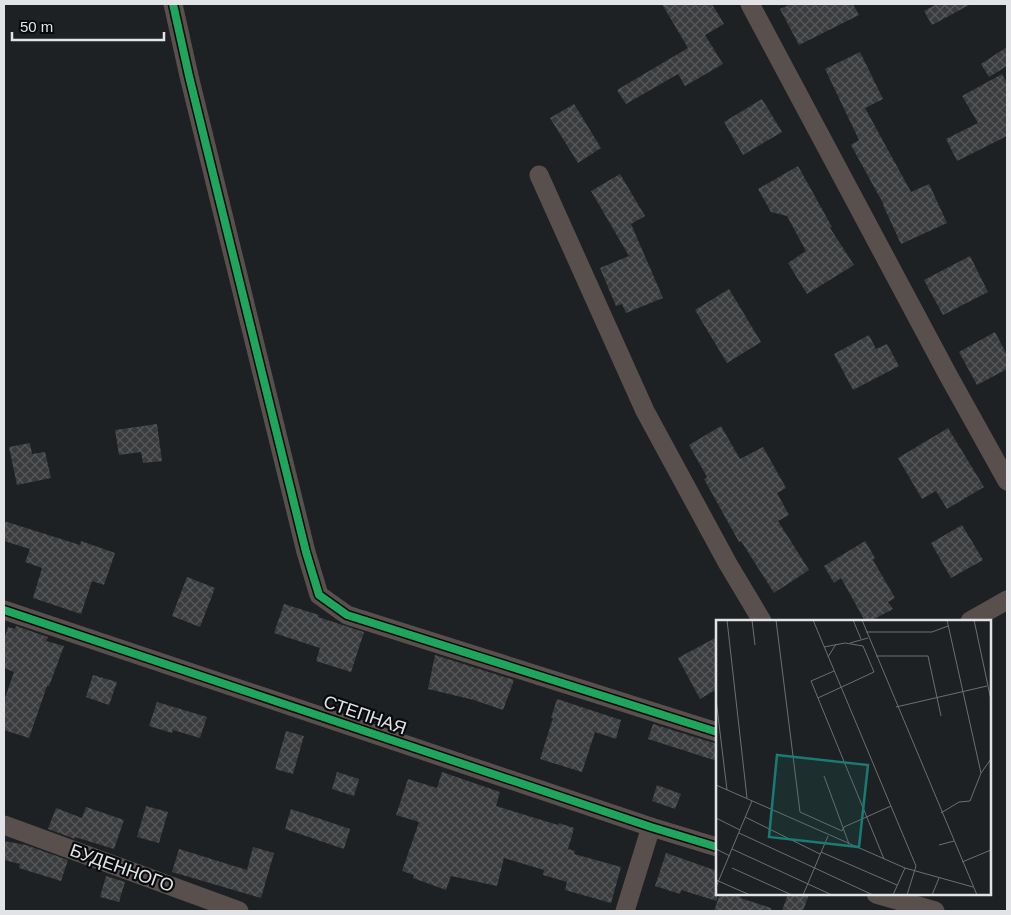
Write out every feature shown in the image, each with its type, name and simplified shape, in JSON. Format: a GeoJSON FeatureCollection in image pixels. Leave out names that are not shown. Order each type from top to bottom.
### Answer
{"type":"FeatureCollection","features":[{"type":"Feature","properties":{"kind":"street"},"geometry":{"type":"LineString","coordinates":[[173,4],[306,552],[319,595],[347,615],[716,732]]}},
{"type":"Feature","properties":{"kind":"street"},"geometry":{"type":"LineString","coordinates":[[750,4],[948,375],[1007,481]]}},
{"type":"Feature","properties":{"kind":"street"},"geometry":{"type":"LineString","coordinates":[[539,175],[645,411],[728,564],[761,620]]}},
{"type":"Feature","properties":{"kind":"street"},"geometry":{"type":"LineString","coordinates":[[972,620],[1007,600]]}},
{"type":"Feature","properties":{"kind":"street","name":"СТЕПНАЯ"},"geometry":{"type":"LineString","coordinates":[[4,610],[716,848]]}},
{"type":"Feature","properties":{"kind":"street","name":"БУДЕННОГО"},"geometry":{"type":"LineString","coordinates":[[4,825],[239,911]]}},
{"type":"Feature","properties":{"kind":"street"},"geometry":{"type":"LineString","coordinates":[[625,911],[651,827]]}},
{"type":"Feature","properties":{"kind":"street"},"geometry":{"type":"LineString","coordinates":[[884,895],[935,911]]}},
{"type":"Feature","properties":{"kind":"building"},"geometry":{"type":"Polygon","coordinates":[[[662,4],[712,4],[724,24],[705,35],[723,64],[685,86],[678,74],[626,104],[617,90],[688,48],[662,4]]]}},
{"type":"Feature","properties":{"kind":"building"},"geometry":{"type":"Polygon","coordinates":[[[791,4],[853,4],[859,15],[799,45],[780,9],[791,4]]]}},
{"type":"Feature","properties":{"kind":"building"},"geometry":{"type":"Polygon","coordinates":[[[937,4],[971,4],[932,25],[924,11],[937,4]]]}},
{"type":"Feature","properties":{"kind":"building"},"geometry":{"type":"Polygon","coordinates":[[[1007,47],[1007,66],[989,77],[981,64],[1007,47]]]}},
{"type":"Feature","properties":{"kind":"building"},"geometry":{"type":"Polygon","coordinates":[[[860,52],[883,99],[865,108],[911,192],[929,184],[947,223],[901,244],[884,205],[851,145],[859,140],[825,69],[860,52]]]}},
{"type":"Feature","properties":{"kind":"building"},"geometry":{"type":"Polygon","coordinates":[[[1002,74],[1007,83],[1007,136],[957,161],[946,139],[978,123],[962,96],[1002,74]]]}},
{"type":"Feature","properties":{"kind":"building"},"geometry":{"type":"Polygon","coordinates":[[[762,99],[782,132],[743,155],[724,122],[762,99]]]}},
{"type":"Feature","properties":{"kind":"building"},"geometry":{"type":"Polygon","coordinates":[[[574,104],[601,148],[578,163],[550,118],[574,104]]]}},
{"type":"Feature","properties":{"kind":"building"},"geometry":{"type":"Polygon","coordinates":[[[798,166],[832,227],[830,228],[854,265],[807,294],[788,263],[806,251],[787,216],[771,212],[758,189],[798,166]]]}},
{"type":"Feature","properties":{"kind":"building"},"geometry":{"type":"Polygon","coordinates":[[[620,174],[645,216],[631,224],[663,298],[626,313],[622,304],[616,306],[600,268],[629,256],[591,191],[620,174]]]}},
{"type":"Feature","properties":{"kind":"building"},"geometry":{"type":"Polygon","coordinates":[[[970,256],[988,292],[943,315],[924,280],[970,256]]]}},
{"type":"Feature","properties":{"kind":"building"},"geometry":{"type":"Polygon","coordinates":[[[729,289],[761,342],[727,363],[695,310],[729,289]]]}},
{"type":"Feature","properties":{"kind":"building"},"geometry":{"type":"Polygon","coordinates":[[[995,332],[1007,355],[1007,369],[977,385],[959,352],[995,332]]]}},
{"type":"Feature","properties":{"kind":"building"},"geometry":{"type":"Polygon","coordinates":[[[869,335],[876,349],[887,344],[899,366],[853,390],[834,354],[869,335]]]}},
{"type":"Feature","properties":{"kind":"building"},"geometry":{"type":"Polygon","coordinates":[[[157,424],[162,461],[143,463],[141,452],[119,455],[115,430],[157,424]]]}},
{"type":"Feature","properties":{"kind":"building"},"geometry":{"type":"Polygon","coordinates":[[[721,426],[740,459],[763,447],[786,488],[777,493],[789,515],[778,521],[809,570],[774,593],[741,541],[739,542],[704,479],[707,477],[689,445],[721,426]]]}},
{"type":"Feature","properties":{"kind":"building"},"geometry":{"type":"Polygon","coordinates":[[[948,428],[984,487],[947,509],[936,491],[922,499],[898,458],[948,428]]]}},
{"type":"Feature","properties":{"kind":"building"},"geometry":{"type":"Polygon","coordinates":[[[30,443],[32,454],[45,452],[51,478],[17,485],[9,447],[30,443]]]}},
{"type":"Feature","properties":{"kind":"building"},"geometry":{"type":"Polygon","coordinates":[[[4,521],[80,545],[81,541],[115,553],[104,585],[92,581],[81,614],[33,598],[42,568],[25,562],[30,549],[4,541],[4,521]]]}},
{"type":"Feature","properties":{"kind":"building"},"geometry":{"type":"Polygon","coordinates":[[[962,525],[983,560],[951,578],[931,543],[962,525]]]}},
{"type":"Feature","properties":{"kind":"building"},"geometry":{"type":"Polygon","coordinates":[[[865,541],[875,558],[873,560],[895,598],[888,602],[893,609],[872,620],[864,620],[841,578],[834,583],[824,566],[865,541]]]}},
{"type":"Feature","properties":{"kind":"building"},"geometry":{"type":"Polygon","coordinates":[[[187,577],[215,588],[200,627],[172,616],[187,577]]]}},
{"type":"Feature","properties":{"kind":"building"},"geometry":{"type":"Polygon","coordinates":[[[284,604],[364,632],[351,672],[316,661],[320,648],[274,633],[284,604]]]}},
{"type":"Feature","properties":{"kind":"building"},"geometry":{"type":"Polygon","coordinates":[[[16,626],[48,637],[46,641],[64,646],[49,686],[47,686],[29,738],[4,730],[4,701],[14,672],[4,668],[4,639],[8,627],[15,629],[16,626]]]}},
{"type":"Feature","properties":{"kind":"building"},"geometry":{"type":"Polygon","coordinates":[[[716,638],[716,690],[700,699],[678,658],[716,638]]]}},
{"type":"Feature","properties":{"kind":"building"},"geometry":{"type":"Polygon","coordinates":[[[435,655],[514,680],[503,710],[474,700],[428,689],[435,655]]]}},
{"type":"Feature","properties":{"kind":"building"},"geometry":{"type":"Polygon","coordinates":[[[93,675],[117,682],[109,705],[86,697],[93,675]]]}},
{"type":"Feature","properties":{"kind":"building"},"geometry":{"type":"Polygon","coordinates":[[[557,699],[621,720],[616,739],[595,732],[582,772],[540,759],[557,699]]]}},
{"type":"Feature","properties":{"kind":"building"},"geometry":{"type":"Polygon","coordinates":[[[157,702],[207,717],[200,738],[173,730],[172,733],[149,726],[157,702]]]}},
{"type":"Feature","properties":{"kind":"building"},"geometry":{"type":"Polygon","coordinates":[[[653,724],[716,744],[716,761],[648,739],[653,724]]]}},
{"type":"Feature","properties":{"kind":"building"},"geometry":{"type":"Polygon","coordinates":[[[286,731],[304,736],[293,774],[275,769],[286,731]]]}},
{"type":"Feature","properties":{"kind":"building"},"geometry":{"type":"Polygon","coordinates":[[[337,772],[359,779],[354,796],[332,789],[337,772]]]}},
{"type":"Feature","properties":{"kind":"building"},"geometry":{"type":"Polygon","coordinates":[[[442,772],[500,792],[496,806],[574,828],[568,849],[575,851],[574,854],[621,867],[611,903],[565,890],[567,882],[543,875],[544,870],[504,858],[497,886],[451,876],[446,890],[413,878],[414,875],[402,871],[419,822],[396,815],[408,779],[437,788],[442,772]]]}},
{"type":"Feature","properties":{"kind":"building"},"geometry":{"type":"Polygon","coordinates":[[[657,785],[681,794],[675,809],[652,801],[657,785]]]}},
{"type":"Feature","properties":{"kind":"building"},"geometry":{"type":"Polygon","coordinates":[[[146,806],[168,812],[159,843],[137,837],[146,806]]]}},
{"type":"Feature","properties":{"kind":"building"},"geometry":{"type":"Polygon","coordinates":[[[86,807],[124,820],[114,849],[75,837],[75,839],[48,829],[56,808],[82,818],[86,807]]]}},
{"type":"Feature","properties":{"kind":"building"},"geometry":{"type":"Polygon","coordinates":[[[291,809],[350,829],[344,849],[285,829],[291,809]]]}},
{"type":"Feature","properties":{"kind":"building"},"geometry":{"type":"Polygon","coordinates":[[[4,841],[26,845],[68,860],[61,881],[19,868],[20,864],[4,860],[4,841]]]}},
{"type":"Feature","properties":{"kind":"building"},"geometry":{"type":"Polygon","coordinates":[[[253,847],[274,853],[261,898],[172,872],[179,849],[247,870],[253,847]]]}},
{"type":"Feature","properties":{"kind":"building"},"geometry":{"type":"Polygon","coordinates":[[[666,853],[716,871],[717,901],[681,890],[680,894],[655,886],[666,853]]]}},
{"type":"Feature","properties":{"kind":"building"},"geometry":{"type":"Polygon","coordinates":[[[106,876],[125,882],[119,902],[100,897],[106,876]]]}},
{"type":"Feature","properties":{"kind":"building"},"geometry":{"type":"Polygon","coordinates":[[[720,895],[742,895],[740,898],[771,908],[771,911],[714,911],[720,895]]]}},
{"type":"Feature","properties":{"kind":"building"},"geometry":{"type":"Polygon","coordinates":[[[788,895],[809,895],[803,911],[782,911],[788,895]]]}},
{"type":"Feature","properties":{"kind":"cycle path"},"geometry":{"type":"LineString","coordinates":[[173,4],[306,552],[319,595],[347,615],[716,732]]}},
{"type":"Feature","properties":{"kind":"cycle path"},"geometry":{"type":"LineString","coordinates":[[4,610],[651,827],[716,847]]}}]}
